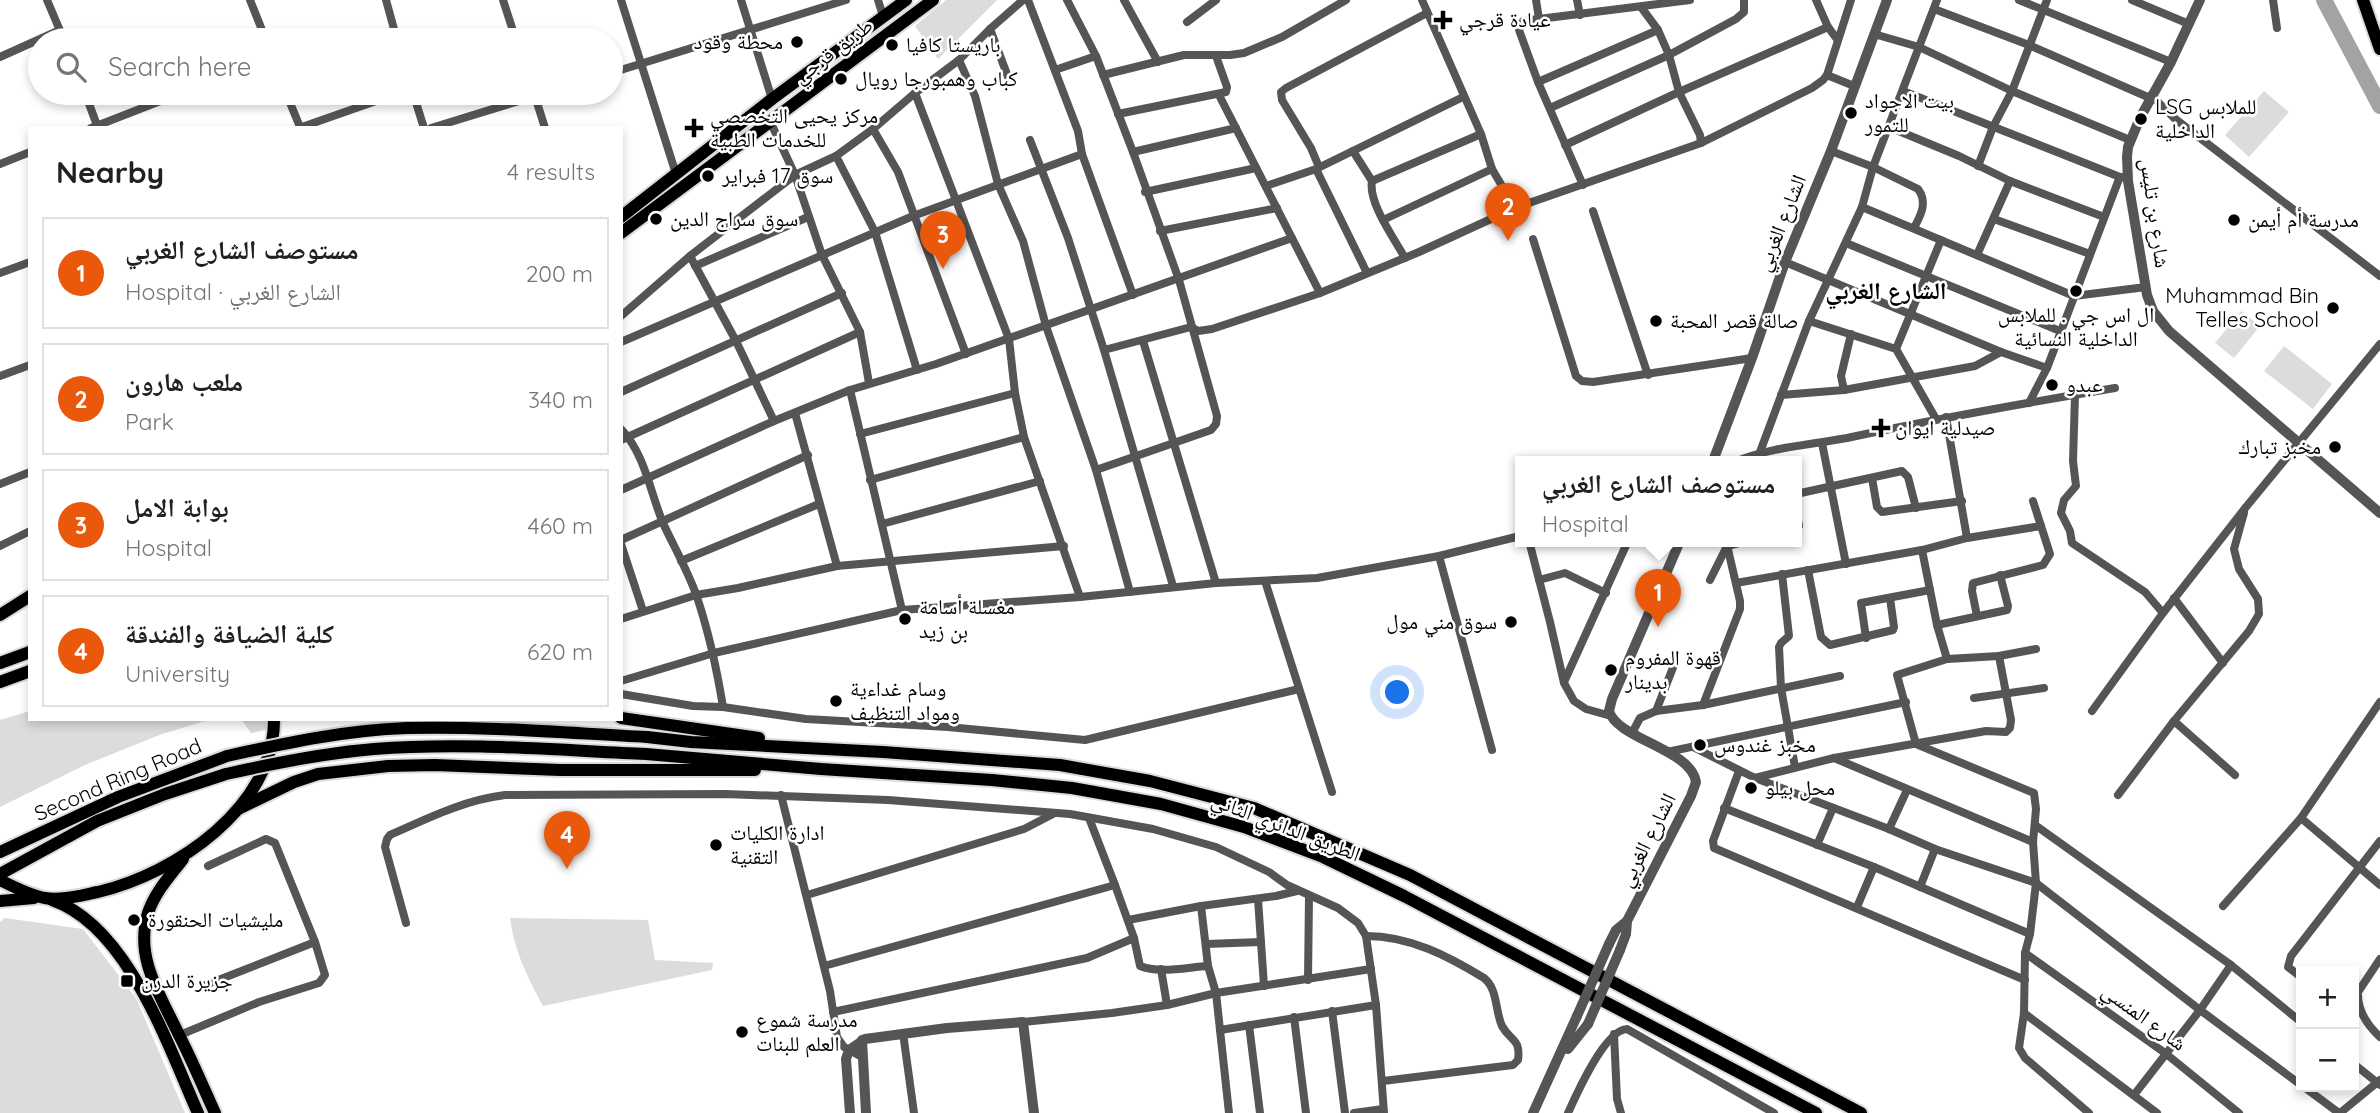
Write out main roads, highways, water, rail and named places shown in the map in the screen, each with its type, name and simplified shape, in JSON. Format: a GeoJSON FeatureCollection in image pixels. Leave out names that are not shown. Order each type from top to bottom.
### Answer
{"type":"FeatureCollection","features":[{"type":"Feature","properties":{"kind":"highway","name":"طريق قرجي"},"geometry":{"type":"LineString","coordinates":[[623,214],[906,0]]}},
{"type":"Feature","properties":{"kind":"highway","name":"طريق قرجي"},"geometry":{"type":"LineString","coordinates":[[623,231],[933,0]]}},
{"type":"Feature","properties":{"kind":"highway"},"geometry":{"type":"LineString","coordinates":[[2363,0],[2380,49]]}},
{"type":"Feature","properties":{"kind":"highway"},"geometry":{"type":"LineString","coordinates":[[0,615],[28,597]]}},
{"type":"Feature","properties":{"kind":"highway"},"geometry":{"type":"LineString","coordinates":[[0,663],[28,653]]}},
{"type":"Feature","properties":{"kind":"highway"},"geometry":{"type":"LineString","coordinates":[[0,682],[28,672]]}},
{"type":"Feature","properties":{"kind":"highway"},"geometry":{"type":"LineString","coordinates":[[623,718],[821,748],[1060,765],[1150,782],[1254,808],[1410,875],[1861,1113]]}},
{"type":"Feature","properties":{"kind":"highway"},"geometry":{"type":"LineString","coordinates":[[215,1113],[151,976],[144,948],[145,932],[148,915],[159,891],[186,855],[239,809],[258,782],[269,755],[274,721]]}},
{"type":"Feature","properties":{"kind":"highway","name":"Second Ring Road"},"geometry":{"type":"LineString","coordinates":[[0,852],[128,793],[228,756],[342,734],[405,728],[471,728],[821,748]]}},
{"type":"Feature","properties":{"kind":"highway","name":"Second Ring Road"},"geometry":{"type":"LineString","coordinates":[[0,874],[97,821],[138,804],[226,774],[286,760],[387,748],[440,746],[646,754]]}},
{"type":"Feature","properties":{"kind":"highway","name":"الطريق الدائري الثاني"},"geometry":{"type":"LineString","coordinates":[[646,754],[821,769],[992,779],[1072,788],[1161,804],[1244,827],[1323,857],[1404,896],[1816,1113]]}},
{"type":"Feature","properties":{"kind":"highway"},"geometry":{"type":"LineString","coordinates":[[239,809],[285,786],[318,774],[388,766],[560,770],[821,769]]}},
{"type":"Feature","properties":{"kind":"highway"},"geometry":{"type":"LineString","coordinates":[[0,901],[83,895],[116,888],[186,855]]}},
{"type":"Feature","properties":{"kind":"highway"},"geometry":{"type":"LineString","coordinates":[[0,880],[70,908],[86,919],[126,964],[145,996],[198,1113]]}},
{"type":"Feature","properties":{"kind":"waterway"},"geometry":{"type":"LineString","coordinates":[[2324,0],[2380,106]]}},
{"type":"Feature","properties":{"kind":"place","name":"عيادة قرجي"},"geometry":{"type":"Point","coordinates":[1443,20]}},
{"type":"Feature","properties":{"kind":"place","name":"محطة وقود"},"geometry":{"type":"Point","coordinates":[797,42]}},
{"type":"Feature","properties":{"kind":"place","name":"باريستا كافيا"},"geometry":{"type":"Point","coordinates":[892,45]}},
{"type":"Feature","properties":{"kind":"place","name":"كباب وهمبورجا رويال"},"geometry":{"type":"Point","coordinates":[841,79]}},
{"type":"Feature","properties":{"kind":"place","name":"بيت الاجواد للتمور"},"geometry":{"type":"Point","coordinates":[1851,113]}},
{"type":"Feature","properties":{"kind":"place","name":"LSG للملابس الداخلية"},"geometry":{"type":"Point","coordinates":[2141,119]}},
{"type":"Feature","properties":{"kind":"place","name":"مركز يحيى التخصصي للخدمات الطبية"},"geometry":{"type":"Point","coordinates":[694,128]}},
{"type":"Feature","properties":{"kind":"place","name":"سوق 17 فبراير"},"geometry":{"type":"Point","coordinates":[708,176]}},
{"type":"Feature","properties":{"kind":"place","name":"سوق سراج الدين"},"geometry":{"type":"Point","coordinates":[656,219]}},
{"type":"Feature","properties":{"kind":"place","name":"مدرسة أم أيمن"},"geometry":{"type":"Point","coordinates":[2234,220]}},
{"type":"Feature","properties":{"kind":"place","name":"ملعب هارون"},"geometry":{"type":"Point","coordinates":[1508,241]}},
{"type":"Feature","properties":{"kind":"place","name":"بوابة الامل"},"geometry":{"type":"Point","coordinates":[943,269]}},
{"type":"Feature","properties":{"kind":"place","name":"ال اس جي . للملابس الداخلية النسائية"},"geometry":{"type":"Point","coordinates":[2076,291]}},
{"type":"Feature","properties":{"kind":"place","name":"Muhammad Bin Telles School"},"geometry":{"type":"Point","coordinates":[2333,308]}},
{"type":"Feature","properties":{"kind":"place","name":"صالة قصر المحبة"},"geometry":{"type":"Point","coordinates":[1656,321]}},
{"type":"Feature","properties":{"kind":"place","name":"عبدو"},"geometry":{"type":"Point","coordinates":[2052,385]}},
{"type":"Feature","properties":{"kind":"place","name":"صيدلية ايوان"},"geometry":{"type":"Point","coordinates":[1881,428]}},
{"type":"Feature","properties":{"kind":"place","name":"مخبز تبارك"},"geometry":{"type":"Point","coordinates":[2335,447]}},
{"type":"Feature","properties":{"kind":"place","name":"مغسلة أسامة بن زيد"},"geometry":{"type":"Point","coordinates":[905,619]}},
{"type":"Feature","properties":{"kind":"place","name":"سوق مني مول"},"geometry":{"type":"Point","coordinates":[1511,622]}},
{"type":"Feature","properties":{"kind":"place","name":"مستوصف الشارع الغربي"},"geometry":{"type":"Point","coordinates":[1658,627]}},
{"type":"Feature","properties":{"kind":"place","name":"قهوة المفروم بدينار"},"geometry":{"type":"Point","coordinates":[1611,670]}},
{"type":"Feature","properties":{"kind":"place","name":"وسام غداءية ومواد التنظيف"},"geometry":{"type":"Point","coordinates":[836,701]}},
{"type":"Feature","properties":{"kind":"place","name":"مخبز غندوس"},"geometry":{"type":"Point","coordinates":[1700,745]}},
{"type":"Feature","properties":{"kind":"place","name":"محل بيلو"},"geometry":{"type":"Point","coordinates":[1751,788]}},
{"type":"Feature","properties":{"kind":"place","name":"ادارة الكليات التقنية"},"geometry":{"type":"Point","coordinates":[716,845]}},
{"type":"Feature","properties":{"kind":"place","name":"كلية الضيافة والفندقة"},"geometry":{"type":"Point","coordinates":[567,869]}},
{"type":"Feature","properties":{"kind":"place","name":"مليشيات الحنقورة"},"geometry":{"type":"Point","coordinates":[134,920]}},
{"type":"Feature","properties":{"kind":"place","name":"جزيرة الدرن"},"geometry":{"type":"Point","coordinates":[127,981]}},
{"type":"Feature","properties":{"kind":"place","name":"مدرسة شموع العلم للبنات"},"geometry":{"type":"Point","coordinates":[742,1032]}},
{"type":"Feature","properties":{"kind":"district","name":"الشارع الغربي"},"geometry":{"type":"Point","coordinates":[1886,291]}}]}
